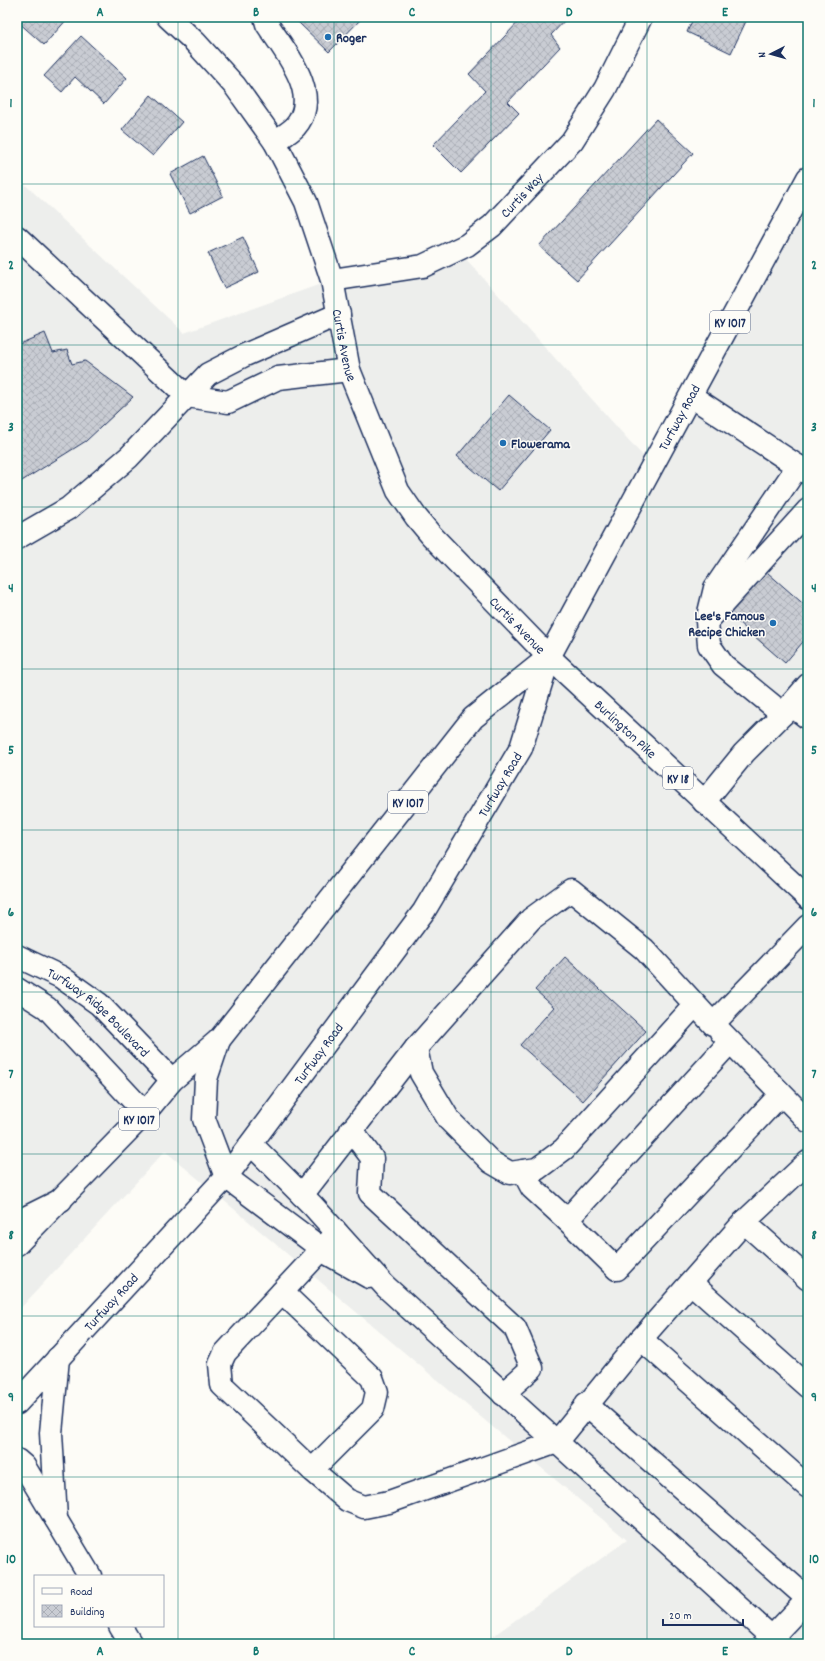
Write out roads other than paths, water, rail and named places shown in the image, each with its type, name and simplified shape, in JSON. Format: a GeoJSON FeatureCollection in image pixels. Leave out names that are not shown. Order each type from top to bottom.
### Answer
{"type":"FeatureCollection","features":[{"type":"Feature","properties":{"kind":"main road","name":"Curtis Avenue"},"geometry":{"type":"LineString","coordinates":[[168,17],[196,42],[235,86],[275,142],[306,202],[332,280],[340,314],[349,370],[398,491],[431,535],[550,657]]}},
{"type":"Feature","properties":{"kind":"main road"},"geometry":{"type":"LineString","coordinates":[[265,17],[267,24],[294,66],[304,87],[305,109],[294,127],[275,142]]}},
{"type":"Feature","properties":{"kind":"main road","name":"Curtis Way"},"geometry":{"type":"LineString","coordinates":[[332,280],[423,266],[467,245],[492,226],[572,141],[605,89],[641,17]]}},
{"type":"Feature","properties":{"kind":"main road","name":"Turfway Road"},"geometry":{"type":"LineString","coordinates":[[17,1403],[226,1177],[424,911],[521,748],[550,657],[808,178]]}},
{"type":"Feature","properties":{"kind":"main road"},"geometry":{"type":"LineString","coordinates":[[17,237],[187,396],[228,402],[278,378],[349,370]]}},
{"type":"Feature","properties":{"kind":"main road"},"geometry":{"type":"LineString","coordinates":[[17,538],[69,508],[129,457],[208,374],[245,355],[340,314]]}},
{"type":"Feature","properties":{"kind":"main road"},"geometry":{"type":"LineString","coordinates":[[691,396],[803,470],[715,588],[707,621],[709,645],[723,665],[794,713]]}},
{"type":"Feature","properties":{"kind":"main road"},"geometry":{"type":"LineString","coordinates":[[707,621],[808,510]]}},
{"type":"Feature","properties":{"kind":"main road","name":"Turfway Road"},"geometry":{"type":"LineString","coordinates":[[17,1244],[145,1113],[172,1080],[219,1040],[473,718],[550,657]]}},
{"type":"Feature","properties":{"kind":"main road","name":"Burlington Pike"},"geometry":{"type":"LineString","coordinates":[[550,657],[808,898]]}},
{"type":"Feature","properties":{"kind":"main road"},"geometry":{"type":"LineString","coordinates":[[704,802],[744,753],[794,713],[808,685]]}},
{"type":"Feature","properties":{"kind":"main road"},"geometry":{"type":"LineString","coordinates":[[302,1195],[416,1048],[531,919],[571,890],[644,949],[730,1042],[808,1121]]}},
{"type":"Feature","properties":{"kind":"main road"},"geometry":{"type":"LineString","coordinates":[[713,1024],[808,926]]}},
{"type":"Feature","properties":{"kind":"main road","name":"Turfway Ridge Boulevard"},"geometry":{"type":"LineString","coordinates":[[17,956],[61,977],[100,1004],[172,1080]]}},
{"type":"Feature","properties":{"kind":"main road","name":"Turfway Ridge Boulevard"},"geometry":{"type":"LineString","coordinates":[[17,989],[47,1008],[145,1113]]}},
{"type":"Feature","properties":{"kind":"main road"},"geometry":{"type":"LineString","coordinates":[[416,1048],[421,1073],[449,1120],[491,1162],[510,1173],[537,1169],[564,1149],[695,1005]]}},
{"type":"Feature","properties":{"kind":"main road"},"geometry":{"type":"LineString","coordinates":[[219,1040],[206,1079],[204,1119],[226,1177],[321,1249],[385,1286]]}},
{"type":"Feature","properties":{"kind":"main road"},"geometry":{"type":"LineString","coordinates":[[567,1220],[730,1042]]}},
{"type":"Feature","properties":{"kind":"main road"},"geometry":{"type":"LineString","coordinates":[[523,1171],[532,1188],[617,1269],[781,1094]]}},
{"type":"Feature","properties":{"kind":"main road"},"geometry":{"type":"LineString","coordinates":[[351,1130],[372,1158],[370,1193],[515,1328],[532,1368],[503,1394]]}},
{"type":"Feature","properties":{"kind":"main road"},"geometry":{"type":"LineString","coordinates":[[251,1144],[302,1195],[385,1286],[775,1640],[808,1599],[586,1404]]}},
{"type":"Feature","properties":{"kind":"main road"},"geometry":{"type":"LineString","coordinates":[[337,1233],[225,1353],[220,1364],[222,1385],[312,1470],[347,1500],[364,1508],[389,1502],[557,1442],[586,1404],[641,1339],[744,1222],[808,1163]]}},
{"type":"Feature","properties":{"kind":"main road"},"geometry":{"type":"LineString","coordinates":[[17,1222],[61,1200]]}},
{"type":"Feature","properties":{"kind":"main road"},"geometry":{"type":"LineString","coordinates":[[744,1222],[808,1280]]}},
{"type":"Feature","properties":{"kind":"main road"},"geometry":{"type":"LineString","coordinates":[[691,1283],[808,1387]]}},
{"type":"Feature","properties":{"kind":"main road"},"geometry":{"type":"LineString","coordinates":[[282,1292],[372,1378],[377,1392],[373,1409],[312,1470]]}},
{"type":"Feature","properties":{"kind":"main road"},"geometry":{"type":"LineString","coordinates":[[641,1339],[808,1487]]}},
{"type":"Feature","properties":{"kind":"main road"},"geometry":{"type":"LineString","coordinates":[[56,1519],[51,1433],[58,1358]]}},
{"type":"Feature","properties":{"kind":"main road"},"geometry":{"type":"LineString","coordinates":[[17,1460],[24,1466],[89,1575]]}},
{"type":"Feature","properties":{"kind":"main road"},"geometry":{"type":"LineString","coordinates":[[121,1627],[131,1644]]}},
{"type":"Feature","properties":{"kind":"place","name":"Roger"},"geometry":{"type":"Point","coordinates":[328,37]}},
{"type":"Feature","properties":{"kind":"place","name":"Flowerama"},"geometry":{"type":"Point","coordinates":[503,443]}},
{"type":"Feature","properties":{"kind":"place","name":"Lee's Famous Recipe Chicken"},"geometry":{"type":"Point","coordinates":[773,623]}}]}
